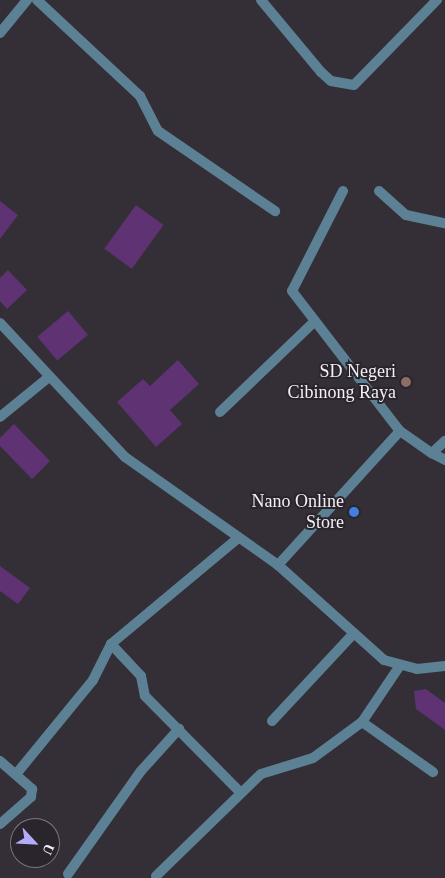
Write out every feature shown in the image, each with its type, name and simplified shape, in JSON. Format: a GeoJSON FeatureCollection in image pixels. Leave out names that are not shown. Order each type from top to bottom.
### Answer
{"type":"FeatureCollection","features":[{"type":"Feature","properties":{"kind":"street"},"geometry":{"type":"LineString","coordinates":[[0,33],[27,0]]}},
{"type":"Feature","properties":{"kind":"street"},"geometry":{"type":"LineString","coordinates":[[37,0],[140,96],[158,132],[275,211]]}},
{"type":"Feature","properties":{"kind":"street"},"geometry":{"type":"LineString","coordinates":[[261,0],[321,72],[331,81],[354,85],[437,0]]}},
{"type":"Feature","properties":{"kind":"street"},"geometry":{"type":"LineString","coordinates":[[343,191],[321,242],[293,285],[298,303],[400,431],[445,460]]}},
{"type":"Feature","properties":{"kind":"street"},"geometry":{"type":"LineString","coordinates":[[379,191],[406,215],[445,223]]}},
{"type":"Feature","properties":{"kind":"street"},"geometry":{"type":"LineString","coordinates":[[220,412],[314,322]]}},
{"type":"Feature","properties":{"kind":"street"},"geometry":{"type":"LineString","coordinates":[[0,323],[125,457],[278,565],[353,634],[398,667],[445,666]]}},
{"type":"Feature","properties":{"kind":"street"},"geometry":{"type":"LineString","coordinates":[[0,417],[49,377]]}},
{"type":"Feature","properties":{"kind":"street"},"geometry":{"type":"LineString","coordinates":[[278,565],[400,431]]}},
{"type":"Feature","properties":{"kind":"street"},"geometry":{"type":"LineString","coordinates":[[432,453],[445,441]]}},
{"type":"Feature","properties":{"kind":"street"},"geometry":{"type":"LineString","coordinates":[[17,773],[93,680],[111,644],[238,538]]}},
{"type":"Feature","properties":{"kind":"street"},"geometry":{"type":"LineString","coordinates":[[272,721],[353,634]]}},
{"type":"Feature","properties":{"kind":"street"},"geometry":{"type":"LineString","coordinates":[[111,644],[141,676],[145,696],[241,793]]}},
{"type":"Feature","properties":{"kind":"street"},"geometry":{"type":"LineString","coordinates":[[156,876],[241,793],[270,769],[329,750],[362,722],[398,667]]}},
{"type":"Feature","properties":{"kind":"street"},"geometry":{"type":"LineString","coordinates":[[362,722],[433,772]]}},
{"type":"Feature","properties":{"kind":"street"},"geometry":{"type":"LineString","coordinates":[[69,877],[141,771],[179,729]]}},
{"type":"Feature","properties":{"kind":"street"},"geometry":{"type":"LineString","coordinates":[[0,761],[28,783],[31,797],[0,824]]}},
{"type":"Feature","properties":{"kind":"building"},"geometry":{"type":"Polygon","coordinates":[[[0,201],[18,215],[0,239],[0,201]]]}},
{"type":"Feature","properties":{"kind":"building"},"geometry":{"type":"Polygon","coordinates":[[[136,205],[164,225],[132,269],[104,249],[136,205]]]}},
{"type":"Feature","properties":{"kind":"building"},"geometry":{"type":"Polygon","coordinates":[[[8,270],[27,290],[7,309],[0,301],[0,278],[8,270]]]}},
{"type":"Feature","properties":{"kind":"building"},"geometry":{"type":"Polygon","coordinates":[[[68,311],[88,335],[57,360],[37,337],[68,311]]]}},
{"type":"Feature","properties":{"kind":"building"},"geometry":{"type":"Polygon","coordinates":[[[178,360],[199,384],[170,410],[182,424],[156,447],[117,402],[143,379],[150,386],[178,360]]]}},
{"type":"Feature","properties":{"kind":"building"},"geometry":{"type":"Polygon","coordinates":[[[14,424],[50,461],[32,479],[0,446],[0,438],[14,424]]]}},
{"type":"Feature","properties":{"kind":"building"},"geometry":{"type":"Polygon","coordinates":[[[0,566],[30,588],[18,604],[0,591],[0,566]]]}},
{"type":"Feature","properties":{"kind":"building"},"geometry":{"type":"Polygon","coordinates":[[[426,689],[445,703],[445,730],[416,709],[414,691],[426,689]]]}},
{"type":"Feature","properties":{"kind":"place","name":"SD Negeri Cibinong Raya"},"geometry":{"type":"Point","coordinates":[406,382]}},
{"type":"Feature","properties":{"kind":"place","name":"Nano Online Store"},"geometry":{"type":"Point","coordinates":[354,512]}}]}
